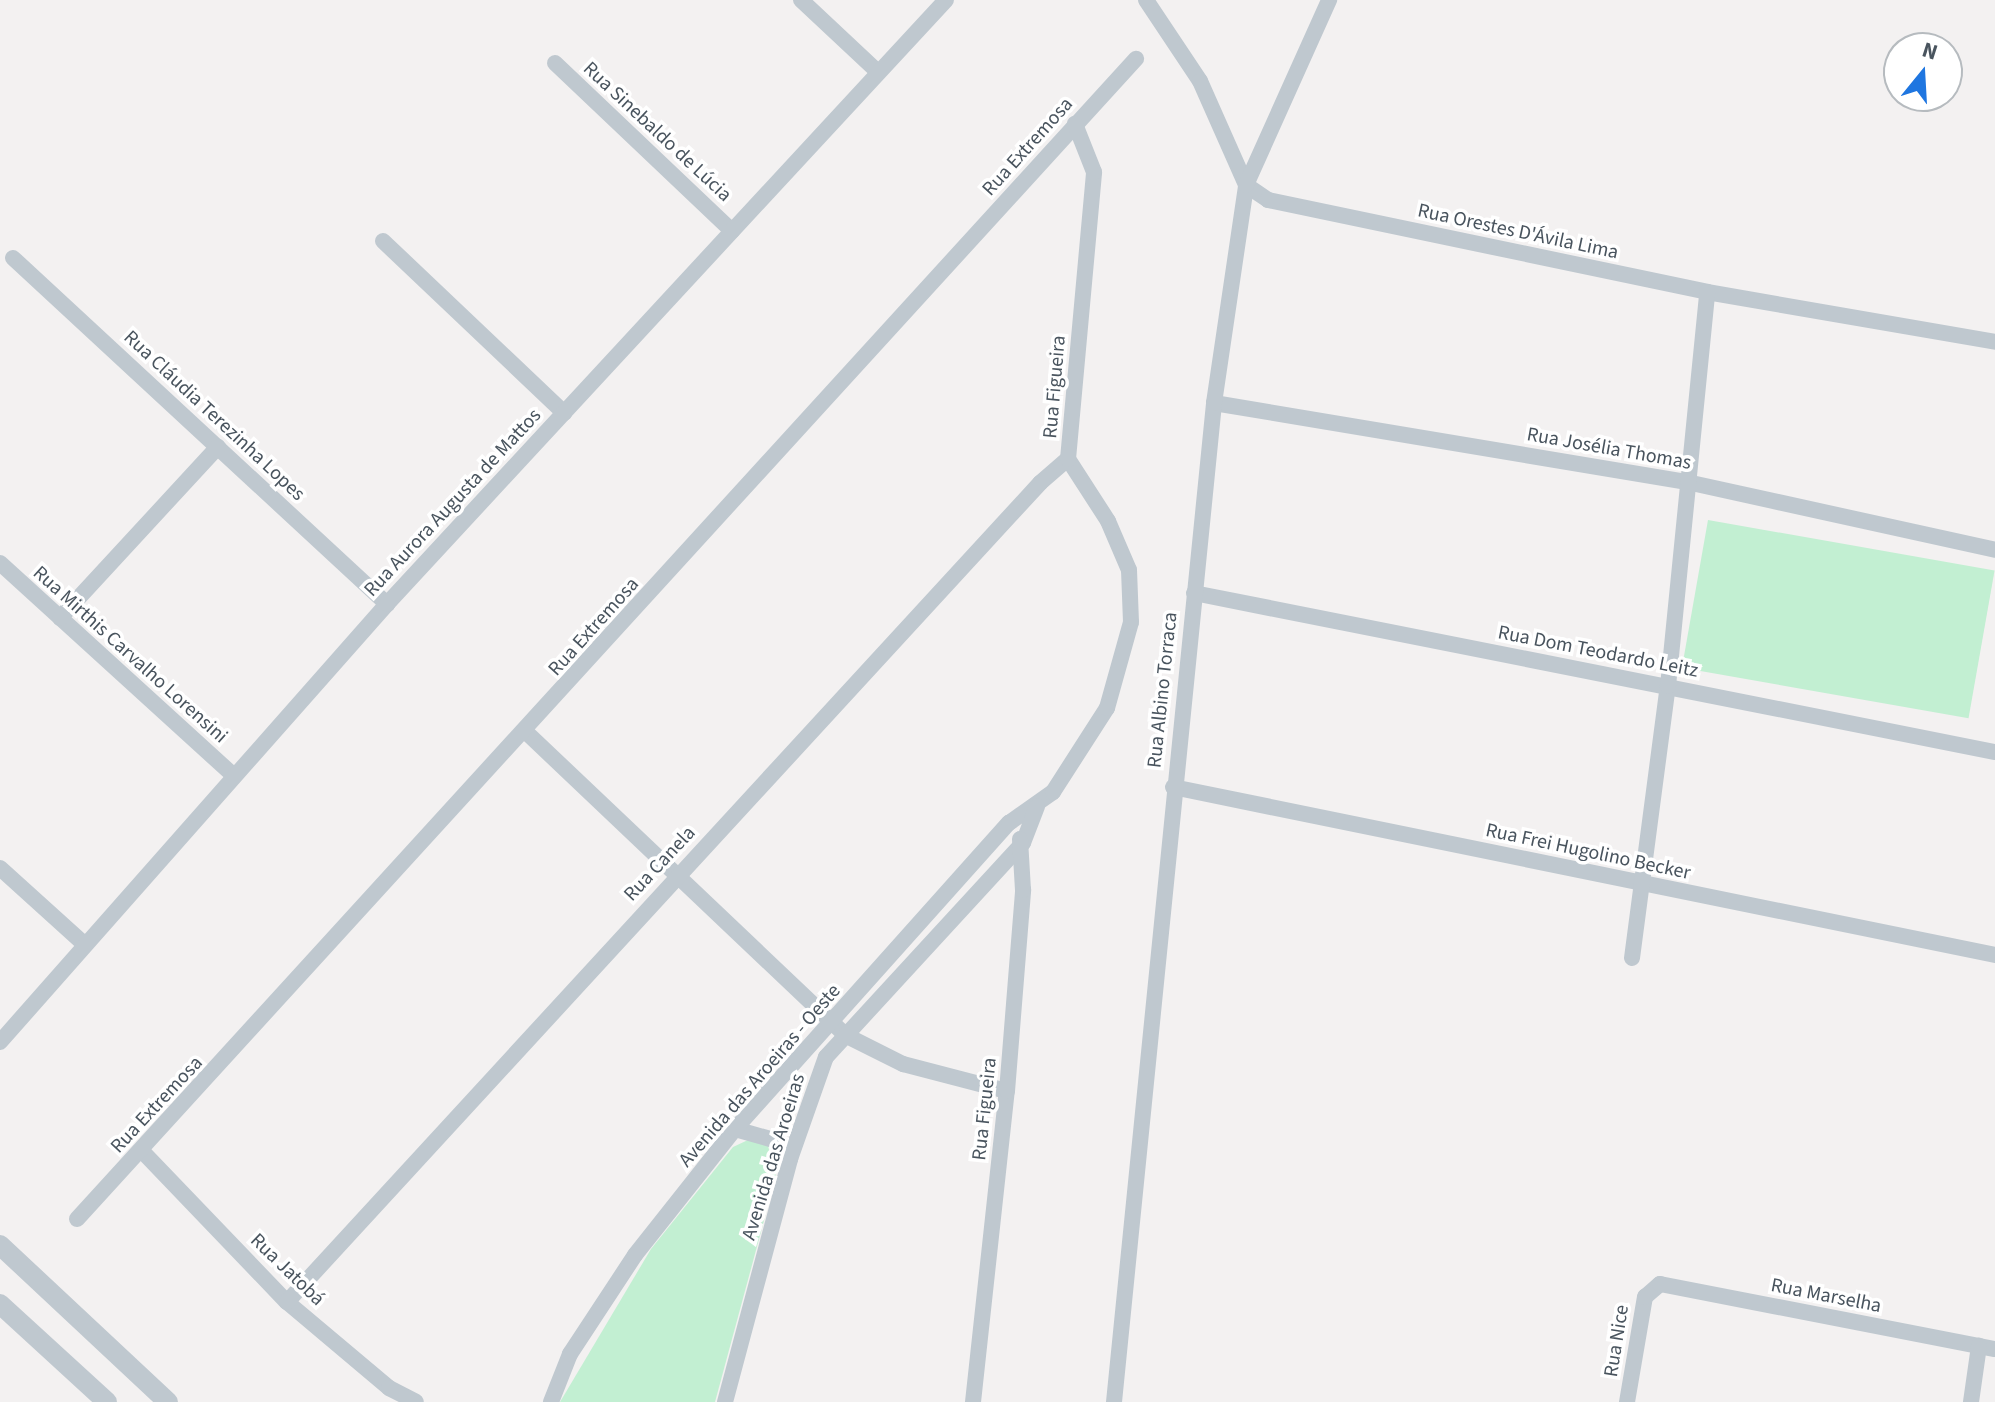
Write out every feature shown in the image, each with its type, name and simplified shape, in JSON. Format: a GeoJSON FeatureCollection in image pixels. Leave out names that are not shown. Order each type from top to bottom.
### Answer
{"type":"FeatureCollection","features":[{"type":"Feature","properties":{"kind":"street"},"geometry":{"type":"LineString","coordinates":[[801,0],[878,72]]}},
{"type":"Feature","properties":{"kind":"street","name":"Rua Aurora Augusta de Mattos"},"geometry":{"type":"LineString","coordinates":[[0,1042],[387,604],[946,0]]}},
{"type":"Feature","properties":{"kind":"street"},"geometry":{"type":"LineString","coordinates":[[1146,0],[1200,81],[1246,185]]}},
{"type":"Feature","properties":{"kind":"street","name":"Rua Albino Torraca"},"geometry":{"type":"LineString","coordinates":[[1114,1402],[1173,787],[1214,403],[1246,185],[1329,0]]}},
{"type":"Feature","properties":{"kind":"street","name":"Rua Extremosa"},"geometry":{"type":"LineString","coordinates":[[77,1219],[526,732],[1136,59]]}},
{"type":"Feature","properties":{"kind":"street","name":"Rua Sinebaldo de Lúcia"},"geometry":{"type":"LineString","coordinates":[[555,63],[732,231]]}},
{"type":"Feature","properties":{"kind":"street","name":"Rua Figueira"},"geometry":{"type":"LineString","coordinates":[[1037,807],[1076,763],[1107,708],[1131,622],[1129,570],[1108,521],[1068,459],[1094,172],[1075,124]]}},
{"type":"Feature","properties":{"kind":"street","name":"Rua Orestes D'Ávila Lima"},"geometry":{"type":"LineString","coordinates":[[1246,185],[1268,200],[1707,292],[1995,342]]}},
{"type":"Feature","properties":{"kind":"street"},"geometry":{"type":"LineString","coordinates":[[383,241],[564,413]]}},
{"type":"Feature","properties":{"kind":"street","name":"Rua Cláudia Terezinha Lopes"},"geometry":{"type":"LineString","coordinates":[[13,258],[387,604]]}},
{"type":"Feature","properties":{"kind":"street"},"geometry":{"type":"LineString","coordinates":[[1632,958],[1668,686],[1707,292]]}},
{"type":"Feature","properties":{"kind":"street","name":"Rua Josélia Thomas"},"geometry":{"type":"LineString","coordinates":[[1214,403],[1687,482],[1995,550]]}},
{"type":"Feature","properties":{"kind":"street"},"geometry":{"type":"LineString","coordinates":[[60,618],[218,447]]}},
{"type":"Feature","properties":{"kind":"street","name":"Rua Canela"},"geometry":{"type":"LineString","coordinates":[[287,1302],[676,875],[1029,494],[1068,459]]}},
{"type":"Feature","properties":{"kind":"street","name":"Rua Mirthis Carvalho Lorensini"},"geometry":{"type":"LineString","coordinates":[[0,563],[234,776]]}},
{"type":"Feature","properties":{"kind":"street","name":"Rua Dom Teodardo Leitz"},"geometry":{"type":"LineString","coordinates":[[1194,593],[1995,752]]}},
{"type":"Feature","properties":{"kind":"street"},"geometry":{"type":"LineString","coordinates":[[526,732],[845,1035],[903,1064],[1007,1091]]}},
{"type":"Feature","properties":{"kind":"street","name":"Rua Frei Hugolino Becker"},"geometry":{"type":"LineString","coordinates":[[1173,787],[1995,955]]}},
{"type":"Feature","properties":{"kind":"street","name":"Avenida das Aroeiras - Oeste"},"geometry":{"type":"LineString","coordinates":[[551,1402],[570,1354],[635,1255],[735,1129],[1009,823],[1037,807]]}},
{"type":"Feature","properties":{"kind":"street","name":"Avenida das Aroeiras"},"geometry":{"type":"LineString","coordinates":[[725,1402],[790,1159],[826,1057],[893,990],[1023,843],[1037,807]]}},
{"type":"Feature","properties":{"kind":"street"},"geometry":{"type":"LineString","coordinates":[[1009,823],[1023,843]]}},
{"type":"Feature","properties":{"kind":"street","name":"Rua Figueira"},"geometry":{"type":"LineString","coordinates":[[973,1402],[1007,1091],[1023,843]]}},
{"type":"Feature","properties":{"kind":"street"},"geometry":{"type":"LineString","coordinates":[[0,868],[84,944]]}},
{"type":"Feature","properties":{"kind":"street"},"geometry":{"type":"LineString","coordinates":[[735,1129],[777,1141],[790,1159]]}},
{"type":"Feature","properties":{"kind":"street","name":"Rua Jatobá"},"geometry":{"type":"LineString","coordinates":[[142,1151],[287,1302],[389,1388],[416,1402]]}},
{"type":"Feature","properties":{"kind":"street"},"geometry":{"type":"LineString","coordinates":[[0,1245],[168,1402]]}},
{"type":"Feature","properties":{"kind":"street","name":"Rua Marselha"},"geometry":{"type":"LineString","coordinates":[[1651,1289],[1660,1284],[1987,1348]]}},
{"type":"Feature","properties":{"kind":"street","name":"Rua Nice"},"geometry":{"type":"LineString","coordinates":[[1627,1402],[1645,1297],[1651,1289]]}},
{"type":"Feature","properties":{"kind":"street"},"geometry":{"type":"LineString","coordinates":[[0,1304],[107,1402]]}},
{"type":"Feature","properties":{"kind":"street"},"geometry":{"type":"LineString","coordinates":[[1971,1402],[1987,1348]]}},
{"type":"Feature","properties":{"kind":"green space"},"geometry":{"type":"Polygon","coordinates":[[[1708,520],[1995,571],[1969,718],[1682,668],[1708,520]]]}},
{"type":"Feature","properties":{"kind":"green space"},"geometry":{"type":"Polygon","coordinates":[[[748,1140],[768,1146],[776,1176],[715,1402],[560,1402],[651,1249],[733,1147],[748,1140]]]}}]}
